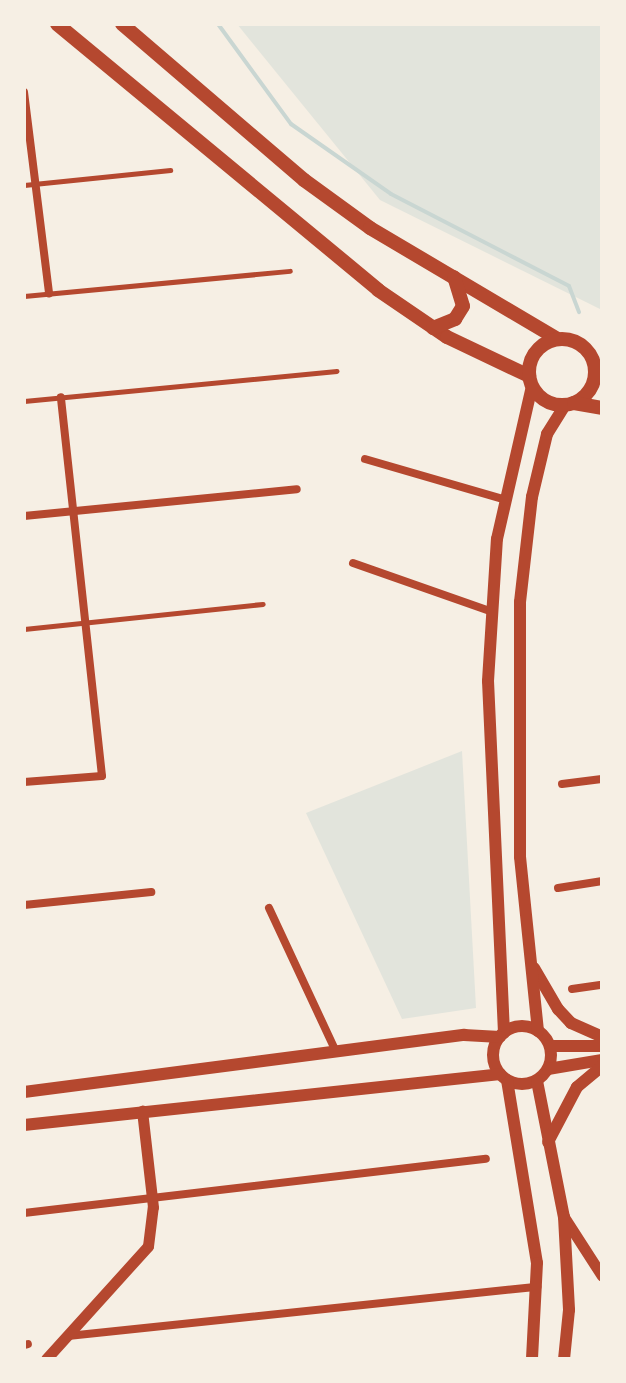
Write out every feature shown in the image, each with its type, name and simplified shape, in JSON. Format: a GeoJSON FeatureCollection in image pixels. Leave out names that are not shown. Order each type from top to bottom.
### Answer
{"type":"FeatureCollection","features":[{"type":"Feature","properties":{"kind":"main road"},"geometry":{"type":"LineString","coordinates":[[57,24],[378,290],[433,328],[531,381],[545,401],[602,408]]}},
{"type":"Feature","properties":{"kind":"main road"},"geometry":{"type":"LineString","coordinates":[[24,1125],[503,1077],[519,1085],[537,1081],[548,1069],[550,1046],[538,1031],[530,961],[518,791],[520,602],[532,497],[547,434],[570,404],[595,380],[598,361],[579,343],[558,339],[370,228],[304,180],[122,24]]}},
{"type":"Feature","properties":{"kind":"main road"},"geometry":{"type":"LineString","coordinates":[[433,328],[455,319],[463,306],[454,277]]}},
{"type":"Feature","properties":{"kind":"main road"},"geometry":{"type":"LineString","coordinates":[[532,1359],[537,1287],[531,1218],[503,1077],[493,1060],[502,1035],[488,737],[493,612],[503,499],[531,381],[533,356],[558,339]]}},
{"type":"Feature","properties":{"kind":"main road"},"geometry":{"type":"LineString","coordinates":[[530,961],[558,1009],[571,1023],[602,1037]]}},
{"type":"Feature","properties":{"kind":"main road"},"geometry":{"type":"LineString","coordinates":[[24,1092],[464,1035],[502,1035],[520,1026],[538,1031]]}},
{"type":"Feature","properties":{"kind":"main road"},"geometry":{"type":"LineString","coordinates":[[550,1046],[602,1046]]}},
{"type":"Feature","properties":{"kind":"main road"},"geometry":{"type":"LineString","coordinates":[[548,1069],[602,1063]]}},
{"type":"Feature","properties":{"kind":"main road"},"geometry":{"type":"LineString","coordinates":[[548,1142],[577,1087],[602,1063]]}},
{"type":"Feature","properties":{"kind":"main road"},"geometry":{"type":"LineString","coordinates":[[537,1081],[564,1217],[569,1310],[564,1359]]}},
{"type":"Feature","properties":{"kind":"street"},"geometry":{"type":"LineString","coordinates":[[24,92],[49,293]]}},
{"type":"Feature","properties":{"kind":"street"},"geometry":{"type":"LineString","coordinates":[[24,782],[102,776],[61,397]]}},
{"type":"Feature","properties":{"kind":"street"},"geometry":{"type":"LineString","coordinates":[[365,459],[503,499]]}},
{"type":"Feature","properties":{"kind":"street"},"geometry":{"type":"LineString","coordinates":[[24,516],[297,489]]}},
{"type":"Feature","properties":{"kind":"street"},"geometry":{"type":"LineString","coordinates":[[353,563],[493,612]]}},
{"type":"Feature","properties":{"kind":"street"},"geometry":{"type":"LineString","coordinates":[[562,784],[602,779]]}},
{"type":"Feature","properties":{"kind":"street"},"geometry":{"type":"LineString","coordinates":[[558,888],[602,881]]}},
{"type":"Feature","properties":{"kind":"street"},"geometry":{"type":"LineString","coordinates":[[24,905],[151,892]]}},
{"type":"Feature","properties":{"kind":"street"},"geometry":{"type":"LineString","coordinates":[[269,908],[336,1052]]}},
{"type":"Feature","properties":{"kind":"street"},"geometry":{"type":"LineString","coordinates":[[572,989],[602,985]]}},
{"type":"Feature","properties":{"kind":"street"},"geometry":{"type":"LineString","coordinates":[[46,1359],[148,1246],[152,1198],[142,1111]]}},
{"type":"Feature","properties":{"kind":"street"},"geometry":{"type":"LineString","coordinates":[[24,1213],[486,1159]]}},
{"type":"Feature","properties":{"kind":"street"},"geometry":{"type":"LineString","coordinates":[[564,1217],[602,1274]]}},
{"type":"Feature","properties":{"kind":"street"},"geometry":{"type":"LineString","coordinates":[[68,1336],[537,1287]]}},
{"type":"Feature","properties":{"kind":"lane"},"geometry":{"type":"LineString","coordinates":[[24,185],[170,170]]}},
{"type":"Feature","properties":{"kind":"lane"},"geometry":{"type":"LineString","coordinates":[[24,296],[290,271]]}},
{"type":"Feature","properties":{"kind":"lane"},"geometry":{"type":"LineString","coordinates":[[24,401],[337,371]]}},
{"type":"Feature","properties":{"kind":"lane"},"geometry":{"type":"LineString","coordinates":[[24,629],[263,604]]}},
{"type":"Feature","properties":{"kind":"shaded area"},"geometry":{"type":"Polygon","coordinates":[[[237,24],[602,24],[602,310],[380,200],[237,24]]]}},
{"type":"Feature","properties":{"kind":"shaded area"},"geometry":{"type":"Polygon","coordinates":[[[462,751],[476,1008],[402,1019],[306,813],[462,751]]]}},
{"type":"Feature","properties":{"kind":"waterway"},"geometry":{"type":"LineString","coordinates":[[218,24],[291,124],[391,194],[569,286],[579,312]]}}]}
